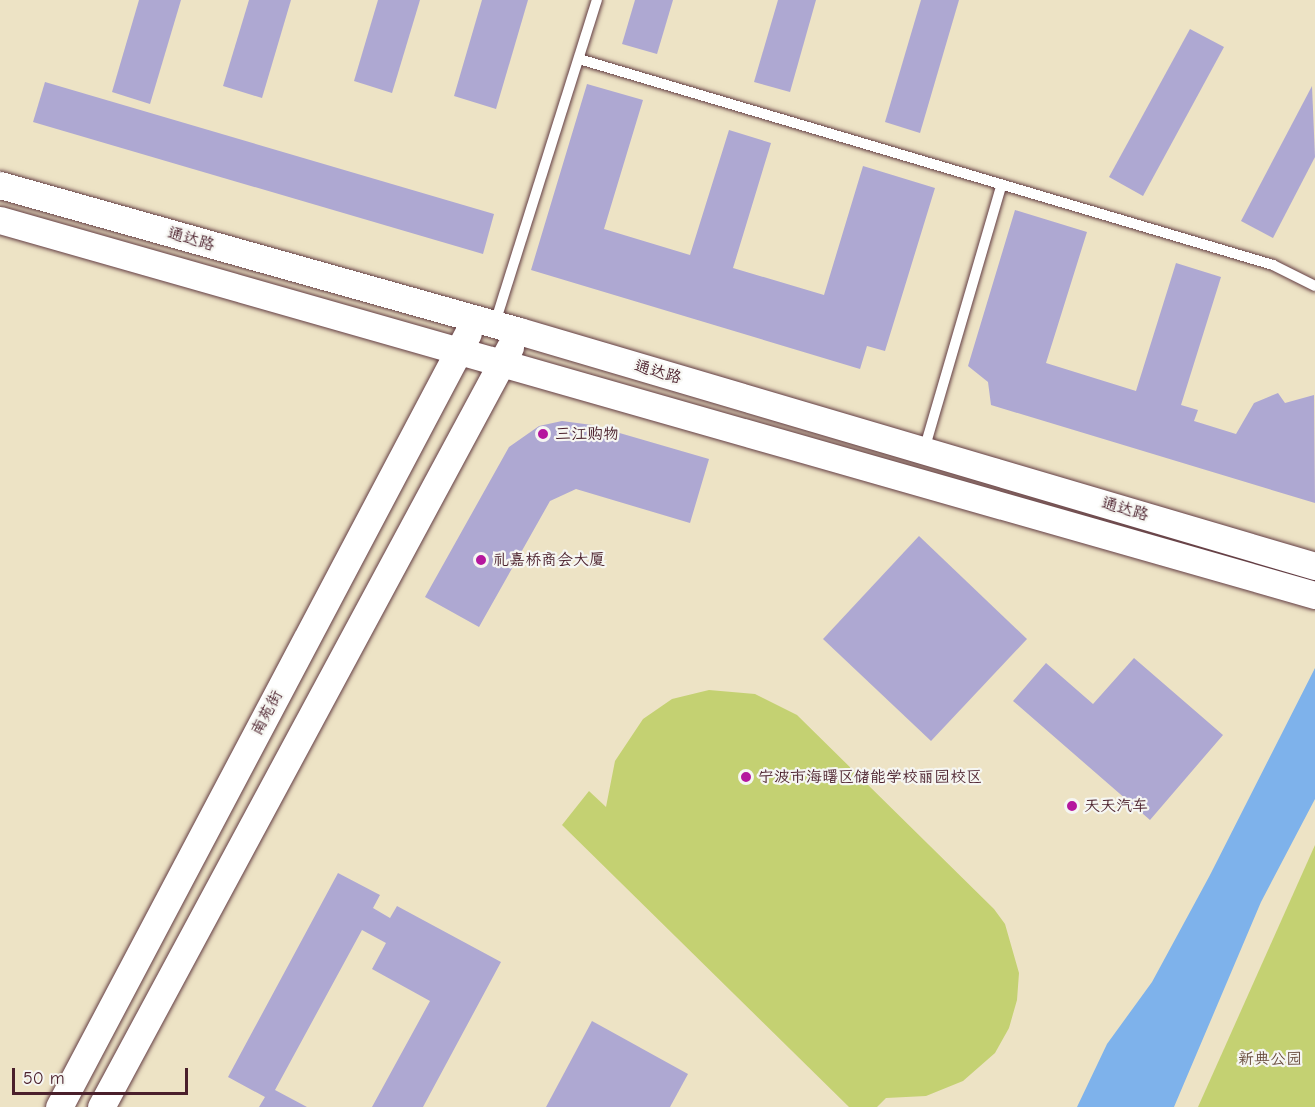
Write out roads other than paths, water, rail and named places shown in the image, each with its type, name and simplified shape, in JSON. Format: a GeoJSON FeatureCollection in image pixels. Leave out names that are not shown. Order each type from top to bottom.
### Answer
{"type":"FeatureCollection","features":[{"type":"Feature","properties":{"kind":"street","name":"通达路"},"geometry":{"type":"LineString","coordinates":[[0,185],[496,325],[1315,566]]}},
{"type":"Feature","properties":{"kind":"street","name":"通达路"},"geometry":{"type":"LineString","coordinates":[[0,220],[460,348],[1315,595]]}},
{"type":"Feature","properties":{"kind":"street","name":"南苑街"},"geometry":{"type":"LineString","coordinates":[[59,1107],[460,348],[496,325]]}},
{"type":"Feature","properties":{"kind":"street"},"geometry":{"type":"LineString","coordinates":[[101,1107],[502,362],[496,325]]}},
{"type":"Feature","properties":{"kind":"lane"},"geometry":{"type":"LineString","coordinates":[[496,325],[597,0]]}},
{"type":"Feature","properties":{"kind":"lane"},"geometry":{"type":"LineString","coordinates":[[579,59],[1001,187],[1273,265],[1315,286]]}},
{"type":"Feature","properties":{"kind":"lane"},"geometry":{"type":"LineString","coordinates":[[924,450],[1001,187]]}},
{"type":"Feature","properties":{"kind":"water"},"geometry":{"type":"Polygon","coordinates":[[[1315,668],[1315,799],[1261,902],[1174,1107],[1077,1107],[1107,1044],[1152,982],[1210,875],[1315,668]]]}},
{"type":"Feature","properties":{"kind":"place","name":"三江购物"},"geometry":{"type":"Point","coordinates":[543,434]}},
{"type":"Feature","properties":{"kind":"place","name":"礼嘉桥商会大厦"},"geometry":{"type":"Point","coordinates":[481,560]}},
{"type":"Feature","properties":{"kind":"place","name":"宁波市海曙区储能学校丽园校区"},"geometry":{"type":"Point","coordinates":[746,777]}},
{"type":"Feature","properties":{"kind":"place","name":"天天汽车"},"geometry":{"type":"Point","coordinates":[1072,806]}},
{"type":"Feature","properties":{"kind":"park label","name":"新典公园"},"geometry":{"type":"Point","coordinates":[1270,1059]}}]}
